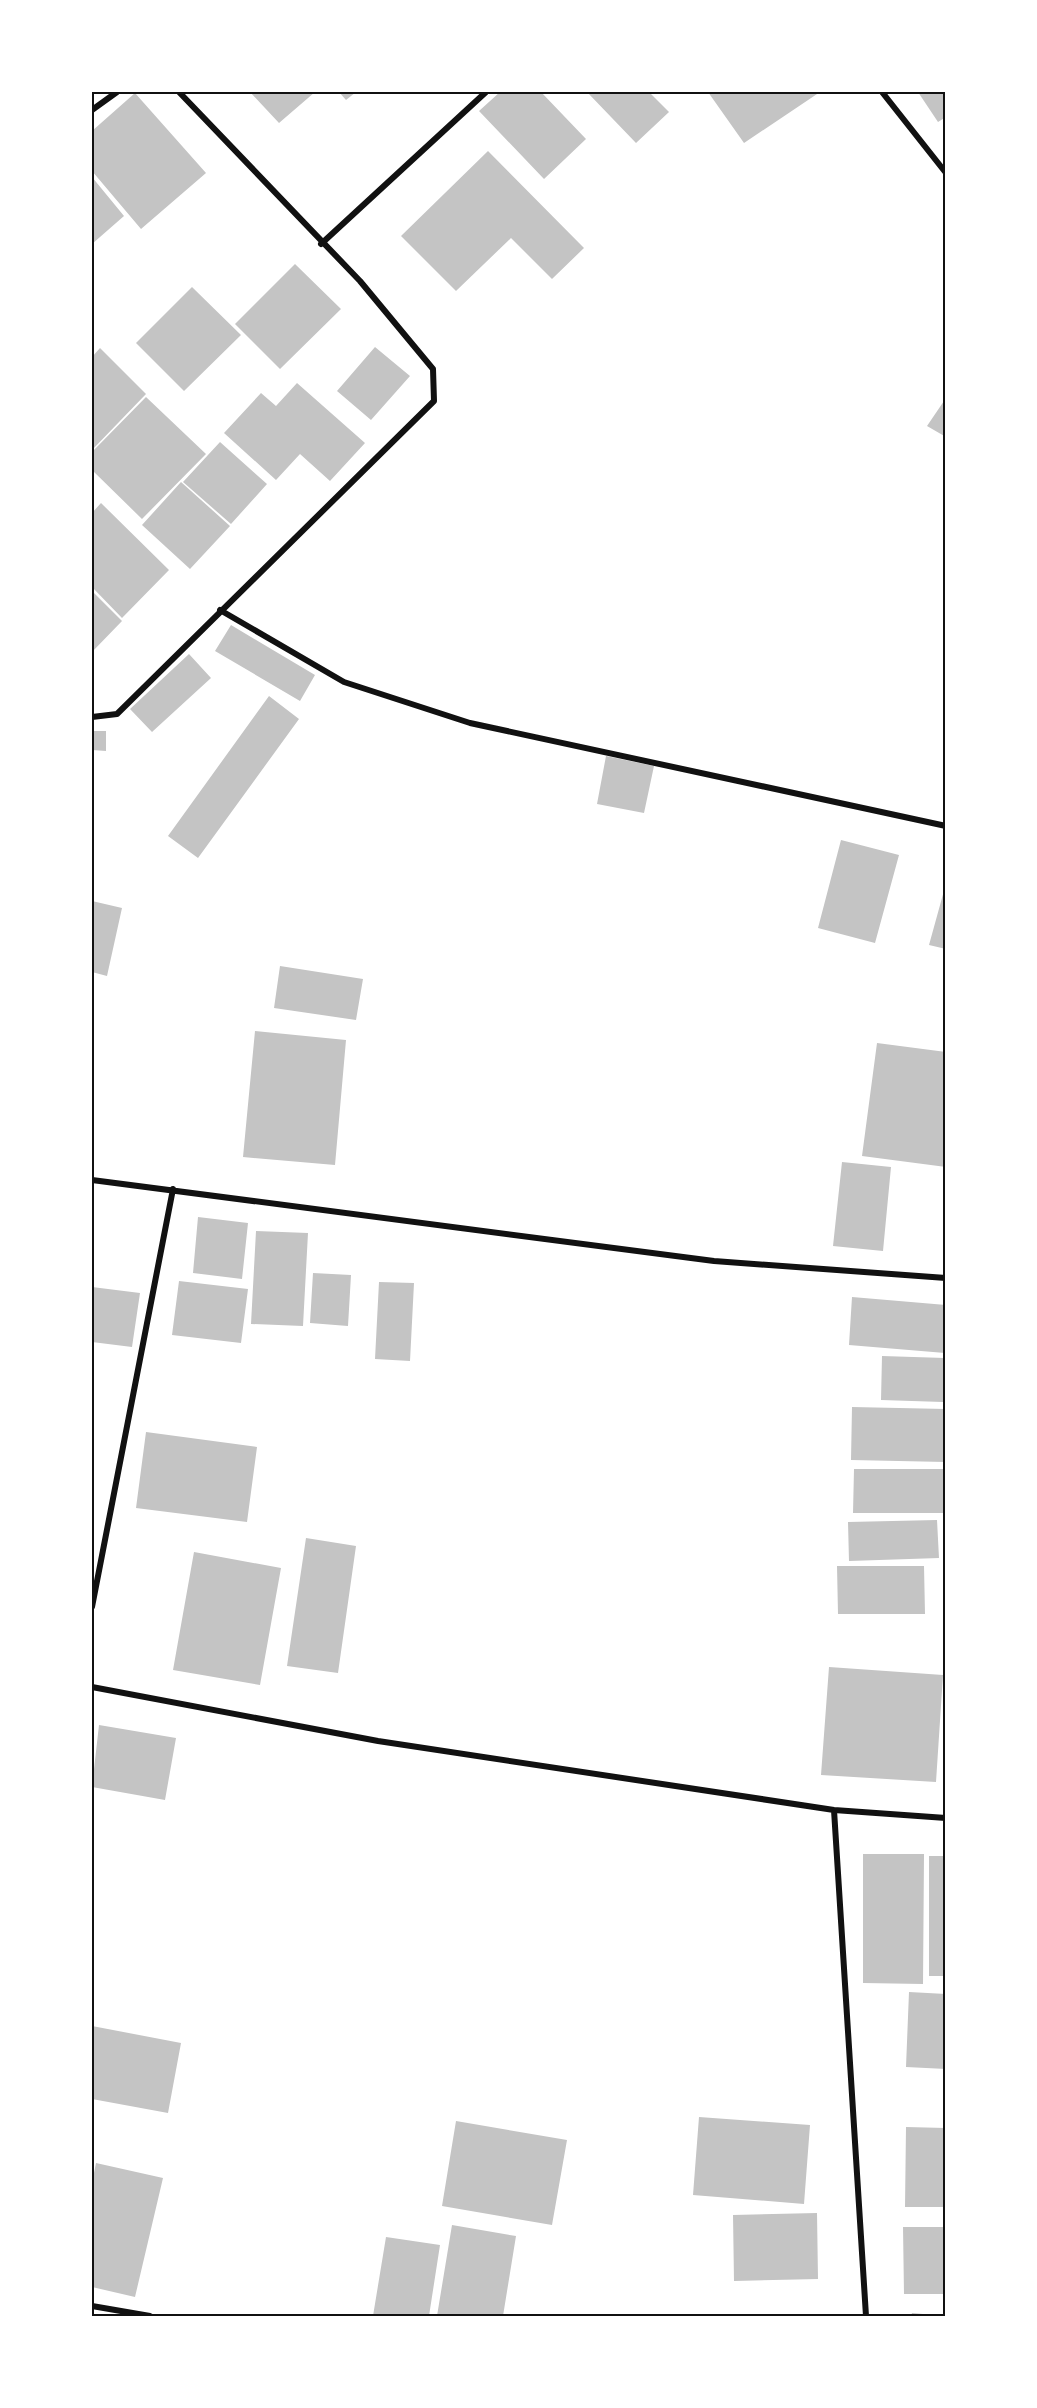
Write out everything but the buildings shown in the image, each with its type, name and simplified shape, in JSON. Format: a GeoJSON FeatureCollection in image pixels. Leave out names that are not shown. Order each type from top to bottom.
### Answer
{"type":"FeatureCollection","features":[{"type":"Feature","properties":{"kind":"street"},"geometry":{"type":"LineString","coordinates":[[92,110],[117,92]]}},
{"type":"Feature","properties":{"kind":"street"},"geometry":{"type":"LineString","coordinates":[[92,717],[117,714],[434,401],[433,369],[360,281],[321,244],[179,92]]}},
{"type":"Feature","properties":{"kind":"street"},"geometry":{"type":"LineString","coordinates":[[321,244],[486,92]]}},
{"type":"Feature","properties":{"kind":"street"},"geometry":{"type":"LineString","coordinates":[[882,92],[945,173]]}},
{"type":"Feature","properties":{"kind":"street"},"geometry":{"type":"LineString","coordinates":[[220,610],[344,682],[470,723],[945,826]]}},
{"type":"Feature","properties":{"kind":"street"},"geometry":{"type":"LineString","coordinates":[[92,1180],[714,1261],[945,1278]]}},
{"type":"Feature","properties":{"kind":"street"},"geometry":{"type":"LineString","coordinates":[[92,1607],[173,1189]]}},
{"type":"Feature","properties":{"kind":"street"},"geometry":{"type":"LineString","coordinates":[[92,1687],[378,1741],[834,1810],[945,1818]]}},
{"type":"Feature","properties":{"kind":"street"},"geometry":{"type":"LineString","coordinates":[[834,1810],[866,2316]]}},
{"type":"Feature","properties":{"kind":"street"},"geometry":{"type":"LineString","coordinates":[[92,2306],[150,2316]]}}]}
